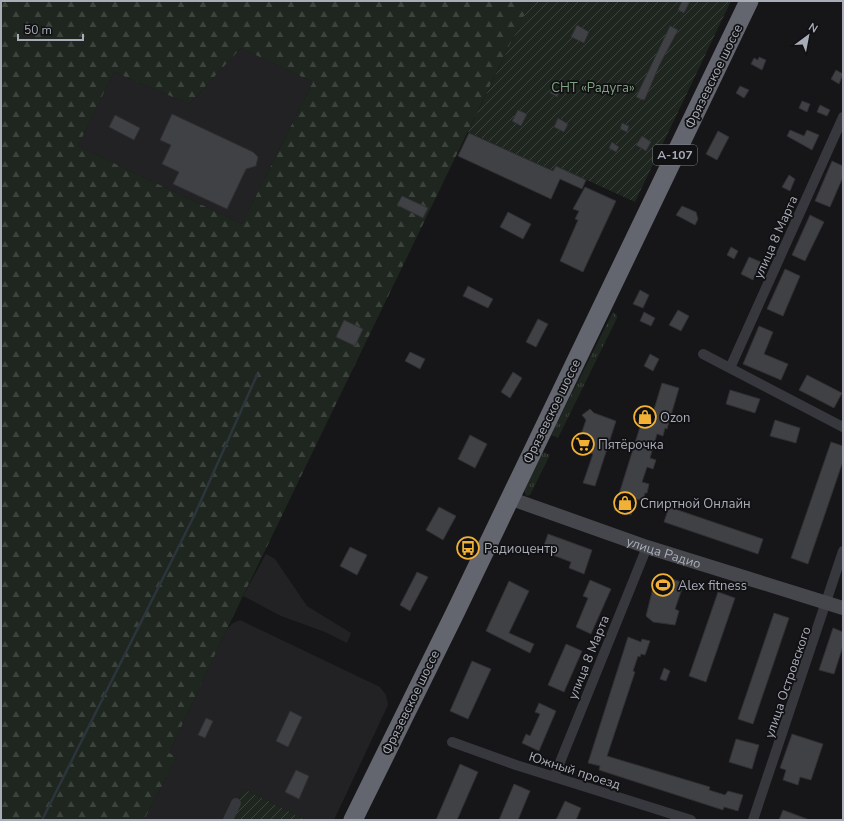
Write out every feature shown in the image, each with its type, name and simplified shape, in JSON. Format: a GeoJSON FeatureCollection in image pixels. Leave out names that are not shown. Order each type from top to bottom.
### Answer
{"type":"FeatureCollection","features":[{"type":"Feature","properties":{"kind":"highway","name":"Фрязевское шоссе"},"geometry":{"type":"LineString","coordinates":[[353,820],[749,1]]}},
{"type":"Feature","properties":{"kind":"main road","name":"улица Радио"},"geometry":{"type":"LineString","coordinates":[[509,498],[647,547],[843,608]]}},
{"type":"Feature","properties":{"kind":"street","name":"улица 8 Марта"},"geometry":{"type":"LineString","coordinates":[[730,368],[843,116]]}},
{"type":"Feature","properties":{"kind":"street"},"geometry":{"type":"LineString","coordinates":[[703,354],[843,428]]}},
{"type":"Feature","properties":{"kind":"street","name":"улица 8 Марта"},"geometry":{"type":"LineString","coordinates":[[554,777],[647,547]]}},
{"type":"Feature","properties":{"kind":"street","name":"улица Островского"},"geometry":{"type":"LineString","coordinates":[[753,820],[827,603],[843,551]]}},
{"type":"Feature","properties":{"kind":"street","name":"Южный проезд"},"geometry":{"type":"LineString","coordinates":[[452,742],[554,777],[692,820]]}},
{"type":"Feature","properties":{"kind":"street"},"geometry":{"type":"LineString","coordinates":[[228,820],[236,803]]}},
{"type":"Feature","properties":{"kind":"shaded area"},"geometry":{"type":"Polygon","coordinates":[[[241,48],[313,82],[242,224],[78,146],[114,72],[189,104],[241,48]]]}},
{"type":"Feature","properties":{"kind":"shaded area"},"geometry":{"type":"Polygon","coordinates":[[[266,554],[275,559],[307,606],[351,633],[347,643],[325,632],[281,616],[243,596],[266,554]]]}},
{"type":"Feature","properties":{"kind":"shaded area"},"geometry":{"type":"Polygon","coordinates":[[[240,620],[380,687],[386,695],[388,705],[334,820],[306,820],[244,789],[228,820],[144,820],[177,757],[169,753],[227,629],[233,623],[240,620]]]}},
{"type":"Feature","properties":{"kind":"green space"},"geometry":{"type":"Polygon","coordinates":[[[1,1],[531,1],[227,629],[169,753],[177,757],[144,820],[1,820],[1,1]],[[241,48],[189,104],[114,72],[78,146],[242,224],[313,82],[241,48]]]}},
{"type":"Feature","properties":{"kind":"green space","name":"СНТ «Радуга»"},"geometry":{"type":"Polygon","coordinates":[[[531,1],[731,1],[635,202],[556,166],[553,171],[468,132],[531,1]]]}},
{"type":"Feature","properties":{"kind":"green space"},"geometry":{"type":"Polygon","coordinates":[[[613,312],[616,314],[617,318],[558,438],[551,435],[613,312]]]}},
{"type":"Feature","properties":{"kind":"green space"},"geometry":{"type":"Polygon","coordinates":[[[543,452],[550,455],[530,495],[526,496],[524,489],[543,452]]]}},
{"type":"Feature","properties":{"kind":"green space"},"geometry":{"type":"Polygon","coordinates":[[[244,789],[306,820],[228,820],[244,789]]]}},
{"type":"Feature","properties":{"kind":"building"},"geometry":{"type":"Polygon","coordinates":[[[682,1],[690,1],[684,13],[678,10],[682,1]]]}},
{"type":"Feature","properties":{"kind":"building"},"geometry":{"type":"Polygon","coordinates":[[[577,25],[589,32],[584,43],[571,37],[577,25]]]}},
{"type":"Feature","properties":{"kind":"building"},"geometry":{"type":"Polygon","coordinates":[[[670,26],[678,30],[659,66],[645,99],[643,100],[636,97],[670,26]]]}},
{"type":"Feature","properties":{"kind":"building"},"geometry":{"type":"Polygon","coordinates":[[[759,57],[766,60],[762,70],[751,64],[754,58],[758,60],[759,57]]]}},
{"type":"Feature","properties":{"kind":"building"},"geometry":{"type":"Polygon","coordinates":[[[836,70],[843,74],[839,84],[831,79],[836,70]]]}},
{"type":"Feature","properties":{"kind":"building"},"geometry":{"type":"Polygon","coordinates":[[[740,86],[749,90],[744,98],[736,93],[740,86]]]}},
{"type":"Feature","properties":{"kind":"building"},"geometry":{"type":"Polygon","coordinates":[[[553,88],[560,91],[557,97],[550,93],[553,88]]]}},
{"type":"Feature","properties":{"kind":"building"},"geometry":{"type":"Polygon","coordinates":[[[802,101],[810,104],[807,112],[799,108],[802,101]]]}},
{"type":"Feature","properties":{"kind":"building"},"geometry":{"type":"Polygon","coordinates":[[[820,105],[830,110],[827,116],[817,112],[820,105]]]}},
{"type":"Feature","properties":{"kind":"building"},"geometry":{"type":"Polygon","coordinates":[[[518,110],[527,114],[521,126],[512,121],[518,110]]]}},
{"type":"Feature","properties":{"kind":"building"},"geometry":{"type":"Polygon","coordinates":[[[172,114],[253,152],[258,157],[256,166],[246,169],[227,209],[173,184],[179,172],[162,164],[171,145],[160,140],[172,114]]]}},
{"type":"Feature","properties":{"kind":"building"},"geometry":{"type":"Polygon","coordinates":[[[115,115],[140,128],[134,140],[109,127],[115,115]]]}},
{"type":"Feature","properties":{"kind":"building"},"geometry":{"type":"Polygon","coordinates":[[[558,118],[568,124],[564,132],[554,127],[558,118]]]}},
{"type":"Feature","properties":{"kind":"building"},"geometry":{"type":"Polygon","coordinates":[[[622,123],[629,126],[627,132],[620,129],[622,123]]]}},
{"type":"Feature","properties":{"kind":"building"},"geometry":{"type":"Polygon","coordinates":[[[790,130],[804,136],[807,130],[819,135],[812,150],[787,136],[790,130]]]}},
{"type":"Feature","properties":{"kind":"building"},"geometry":{"type":"Polygon","coordinates":[[[718,131],[729,137],[717,160],[706,154],[718,131]]]}},
{"type":"Feature","properties":{"kind":"building"},"geometry":{"type":"Polygon","coordinates":[[[469,133],[553,171],[556,166],[586,180],[582,189],[560,179],[551,199],[458,156],[469,133]]]}},
{"type":"Feature","properties":{"kind":"building"},"geometry":{"type":"Polygon","coordinates":[[[642,136],[651,142],[646,151],[636,145],[642,136]]]}},
{"type":"Feature","properties":{"kind":"building"},"geometry":{"type":"Polygon","coordinates":[[[612,142],[619,147],[616,152],[609,148],[612,142]]]}},
{"type":"Feature","properties":{"kind":"building"},"geometry":{"type":"Polygon","coordinates":[[[832,161],[843,166],[843,177],[830,207],[815,201],[832,161]]]}},
{"type":"Feature","properties":{"kind":"building"},"geometry":{"type":"Polygon","coordinates":[[[789,175],[795,179],[790,191],[782,187],[789,175]]]}},
{"type":"Feature","properties":{"kind":"building"},"geometry":{"type":"Polygon","coordinates":[[[585,187],[616,201],[583,272],[560,261],[578,220],[575,219],[579,211],[573,209],[585,187]]]}},
{"type":"Feature","properties":{"kind":"building"},"geometry":{"type":"Polygon","coordinates":[[[402,196],[428,208],[423,218],[397,205],[402,196]]]}},
{"type":"Feature","properties":{"kind":"building"},"geometry":{"type":"Polygon","coordinates":[[[682,206],[696,212],[698,219],[695,225],[676,215],[682,206]]]}},
{"type":"Feature","properties":{"kind":"building"},"geometry":{"type":"Polygon","coordinates":[[[508,212],[531,224],[523,239],[500,227],[508,212]]]}},
{"type":"Feature","properties":{"kind":"building"},"geometry":{"type":"Polygon","coordinates":[[[810,215],[824,222],[805,261],[792,255],[810,215]]]}},
{"type":"Feature","properties":{"kind":"building"},"geometry":{"type":"Polygon","coordinates":[[[731,247],[738,251],[734,259],[727,255],[731,247]]]}},
{"type":"Feature","properties":{"kind":"building"},"geometry":{"type":"Polygon","coordinates":[[[749,257],[761,262],[753,280],[741,274],[749,257]]]}},
{"type":"Feature","properties":{"kind":"building"},"geometry":{"type":"Polygon","coordinates":[[[785,269],[800,276],[783,316],[767,309],[785,269]]]}},
{"type":"Feature","properties":{"kind":"building"},"geometry":{"type":"Polygon","coordinates":[[[468,286],[493,299],[488,308],[463,296],[468,286]]]}},
{"type":"Feature","properties":{"kind":"building"},"geometry":{"type":"Polygon","coordinates":[[[640,290],[649,295],[643,308],[633,304],[640,290]]]}},
{"type":"Feature","properties":{"kind":"building"},"geometry":{"type":"Polygon","coordinates":[[[678,310],[689,316],[681,331],[669,325],[678,310]]]}},
{"type":"Feature","properties":{"kind":"building"},"geometry":{"type":"Polygon","coordinates":[[[644,312],[655,318],[651,326],[640,321],[644,312]]]}},
{"type":"Feature","properties":{"kind":"building"},"geometry":{"type":"Polygon","coordinates":[[[538,319],[548,324],[536,347],[526,342],[538,319]]]}},
{"type":"Feature","properties":{"kind":"building"},"geometry":{"type":"Polygon","coordinates":[[[344,320],[363,329],[355,346],[336,337],[344,320]]]}},
{"type":"Feature","properties":{"kind":"building"},"geometry":{"type":"Polygon","coordinates":[[[759,326],[773,332],[764,354],[788,364],[781,380],[743,364],[759,326]]]}},
{"type":"Feature","properties":{"kind":"building"},"geometry":{"type":"Polygon","coordinates":[[[410,352],[425,359],[420,369],[405,361],[410,352]]]}},
{"type":"Feature","properties":{"kind":"building"},"geometry":{"type":"Polygon","coordinates":[[[650,354],[659,359],[653,371],[644,366],[650,354]]]}},
{"type":"Feature","properties":{"kind":"building"},"geometry":{"type":"Polygon","coordinates":[[[513,372],[522,378],[510,398],[501,392],[513,372]]]}},
{"type":"Feature","properties":{"kind":"building"},"geometry":{"type":"Polygon","coordinates":[[[807,375],[842,393],[834,408],[799,390],[807,375]]]}},
{"type":"Feature","properties":{"kind":"building"},"geometry":{"type":"Polygon","coordinates":[[[662,383],[679,388],[667,429],[665,428],[663,436],[657,434],[650,458],[656,460],[653,469],[647,467],[642,482],[649,484],[647,493],[645,493],[643,501],[636,499],[631,515],[614,510],[644,414],[652,416],[662,383]]]}},
{"type":"Feature","properties":{"kind":"building"},"geometry":{"type":"Polygon","coordinates":[[[730,390],[760,399],[755,413],[726,404],[730,390]]]}},
{"type":"Feature","properties":{"kind":"building"},"geometry":{"type":"Polygon","coordinates":[[[590,409],[594,413],[616,421],[595,486],[583,483],[593,454],[582,451],[577,453],[573,451],[578,443],[586,420],[582,415],[590,409]]]}},
{"type":"Feature","properties":{"kind":"building"},"geometry":{"type":"Polygon","coordinates":[[[775,420],[800,428],[796,443],[770,436],[775,420]]]}},
{"type":"Feature","properties":{"kind":"building"},"geometry":{"type":"Polygon","coordinates":[[[470,435],[487,444],[475,468],[458,459],[470,435]]]}},
{"type":"Feature","properties":{"kind":"building"},"geometry":{"type":"Polygon","coordinates":[[[831,442],[843,446],[843,461],[808,564],[791,558],[831,442]]]}},
{"type":"Feature","properties":{"kind":"building"},"geometry":{"type":"Polygon","coordinates":[[[439,507],[456,516],[443,540],[426,530],[439,507]]]}},
{"type":"Feature","properties":{"kind":"building"},"geometry":{"type":"Polygon","coordinates":[[[669,507],[763,539],[758,554],[664,522],[669,507]]]}},
{"type":"Feature","properties":{"kind":"building"},"geometry":{"type":"Polygon","coordinates":[[[548,534],[592,550],[584,574],[569,568],[571,562],[542,551],[548,534]]]}},
{"type":"Feature","properties":{"kind":"building"},"geometry":{"type":"Polygon","coordinates":[[[350,547],[367,555],[357,575],[340,566],[350,547]]]}},
{"type":"Feature","properties":{"kind":"building"},"geometry":{"type":"Polygon","coordinates":[[[417,572],[428,577],[410,611],[400,605],[417,572]]]}},
{"type":"Feature","properties":{"kind":"building"},"geometry":{"type":"Polygon","coordinates":[[[660,575],[684,583],[675,609],[679,611],[675,625],[653,622],[646,616],[653,588],[660,575]]]}},
{"type":"Feature","properties":{"kind":"building"},"geometry":{"type":"Polygon","coordinates":[[[590,580],[611,589],[591,634],[576,627],[588,598],[583,596],[590,580]]]}},
{"type":"Feature","properties":{"kind":"building"},"geometry":{"type":"Polygon","coordinates":[[[509,581],[529,591],[509,633],[534,644],[530,653],[486,631],[509,581]]]}},
{"type":"Feature","properties":{"kind":"building"},"geometry":{"type":"Polygon","coordinates":[[[718,592],[735,598],[706,682],[689,676],[718,592]]]}},
{"type":"Feature","properties":{"kind":"building"},"geometry":{"type":"Polygon","coordinates":[[[774,613],[789,618],[753,724],[738,719],[774,613]]]}},
{"type":"Feature","properties":{"kind":"building"},"geometry":{"type":"Polygon","coordinates":[[[833,628],[843,632],[843,646],[834,674],[819,670],[833,628]]]}},
{"type":"Feature","properties":{"kind":"building"},"geometry":{"type":"Polygon","coordinates":[[[628,637],[641,642],[642,639],[650,641],[645,655],[641,654],[640,657],[638,656],[633,671],[635,672],[607,756],[710,787],[709,790],[725,795],[728,791],[743,795],[738,811],[724,807],[723,810],[599,770],[600,766],[588,763],[628,637]]]}},
{"type":"Feature","properties":{"kind":"building"},"geometry":{"type":"Polygon","coordinates":[[[566,644],[582,651],[564,692],[548,685],[566,644]]]}},
{"type":"Feature","properties":{"kind":"building"},"geometry":{"type":"Polygon","coordinates":[[[472,661],[491,669],[468,719],[450,711],[472,661]]]}},
{"type":"Feature","properties":{"kind":"building"},"geometry":{"type":"Polygon","coordinates":[[[664,668],[670,671],[666,681],[660,679],[664,668]]]}},
{"type":"Feature","properties":{"kind":"building"},"geometry":{"type":"Polygon","coordinates":[[[539,703],[556,711],[539,751],[522,743],[526,734],[530,736],[540,714],[535,712],[539,703]]]}},
{"type":"Feature","properties":{"kind":"building"},"geometry":{"type":"Polygon","coordinates":[[[290,711],[302,717],[288,747],[276,741],[290,711]]]}},
{"type":"Feature","properties":{"kind":"building"},"geometry":{"type":"Polygon","coordinates":[[[206,718],[213,721],[205,738],[198,735],[206,718]]]}},
{"type":"Feature","properties":{"kind":"building"},"geometry":{"type":"Polygon","coordinates":[[[792,734],[823,744],[811,780],[800,777],[798,785],[783,780],[786,770],[780,768],[792,734]]]}},
{"type":"Feature","properties":{"kind":"building"},"geometry":{"type":"Polygon","coordinates":[[[736,739],[759,745],[752,769],[729,762],[736,739]]]}},
{"type":"Feature","properties":{"kind":"building"},"geometry":{"type":"Polygon","coordinates":[[[460,764],[478,772],[457,820],[436,820],[460,764]]]}},
{"type":"Feature","properties":{"kind":"building"},"geometry":{"type":"Polygon","coordinates":[[[296,770],[309,776],[299,799],[285,792],[296,770]]]}},
{"type":"Feature","properties":{"kind":"building"},"geometry":{"type":"Polygon","coordinates":[[[514,784],[530,791],[518,820],[499,820],[514,784]]]}},
{"type":"Feature","properties":{"kind":"building"},"geometry":{"type":"Polygon","coordinates":[[[565,801],[581,808],[576,820],[556,820],[565,801]]]}},
{"type":"Feature","properties":{"kind":"building"},"geometry":{"type":"Polygon","coordinates":[[[783,810],[807,819],[807,820],[779,820],[783,810]]]}},
{"type":"Feature","properties":{"kind":"waterway"},"geometry":{"type":"LineString","coordinates":[[42,820],[195,514],[257,375]]}},
{"type":"Feature","properties":{"kind":"place","name":"Ozon"},"geometry":{"type":"Point","coordinates":[645,417]}},
{"type":"Feature","properties":{"kind":"place","name":"Пятёрочка"},"geometry":{"type":"Point","coordinates":[583,444]}},
{"type":"Feature","properties":{"kind":"place","name":"Спиртной Онлайн"},"geometry":{"type":"Point","coordinates":[625,503]}},
{"type":"Feature","properties":{"kind":"place","name":"Радиоцентр"},"geometry":{"type":"Point","coordinates":[468,548]}},
{"type":"Feature","properties":{"kind":"place","name":"Alex fitness"},"geometry":{"type":"Point","coordinates":[663,585]}}]}
